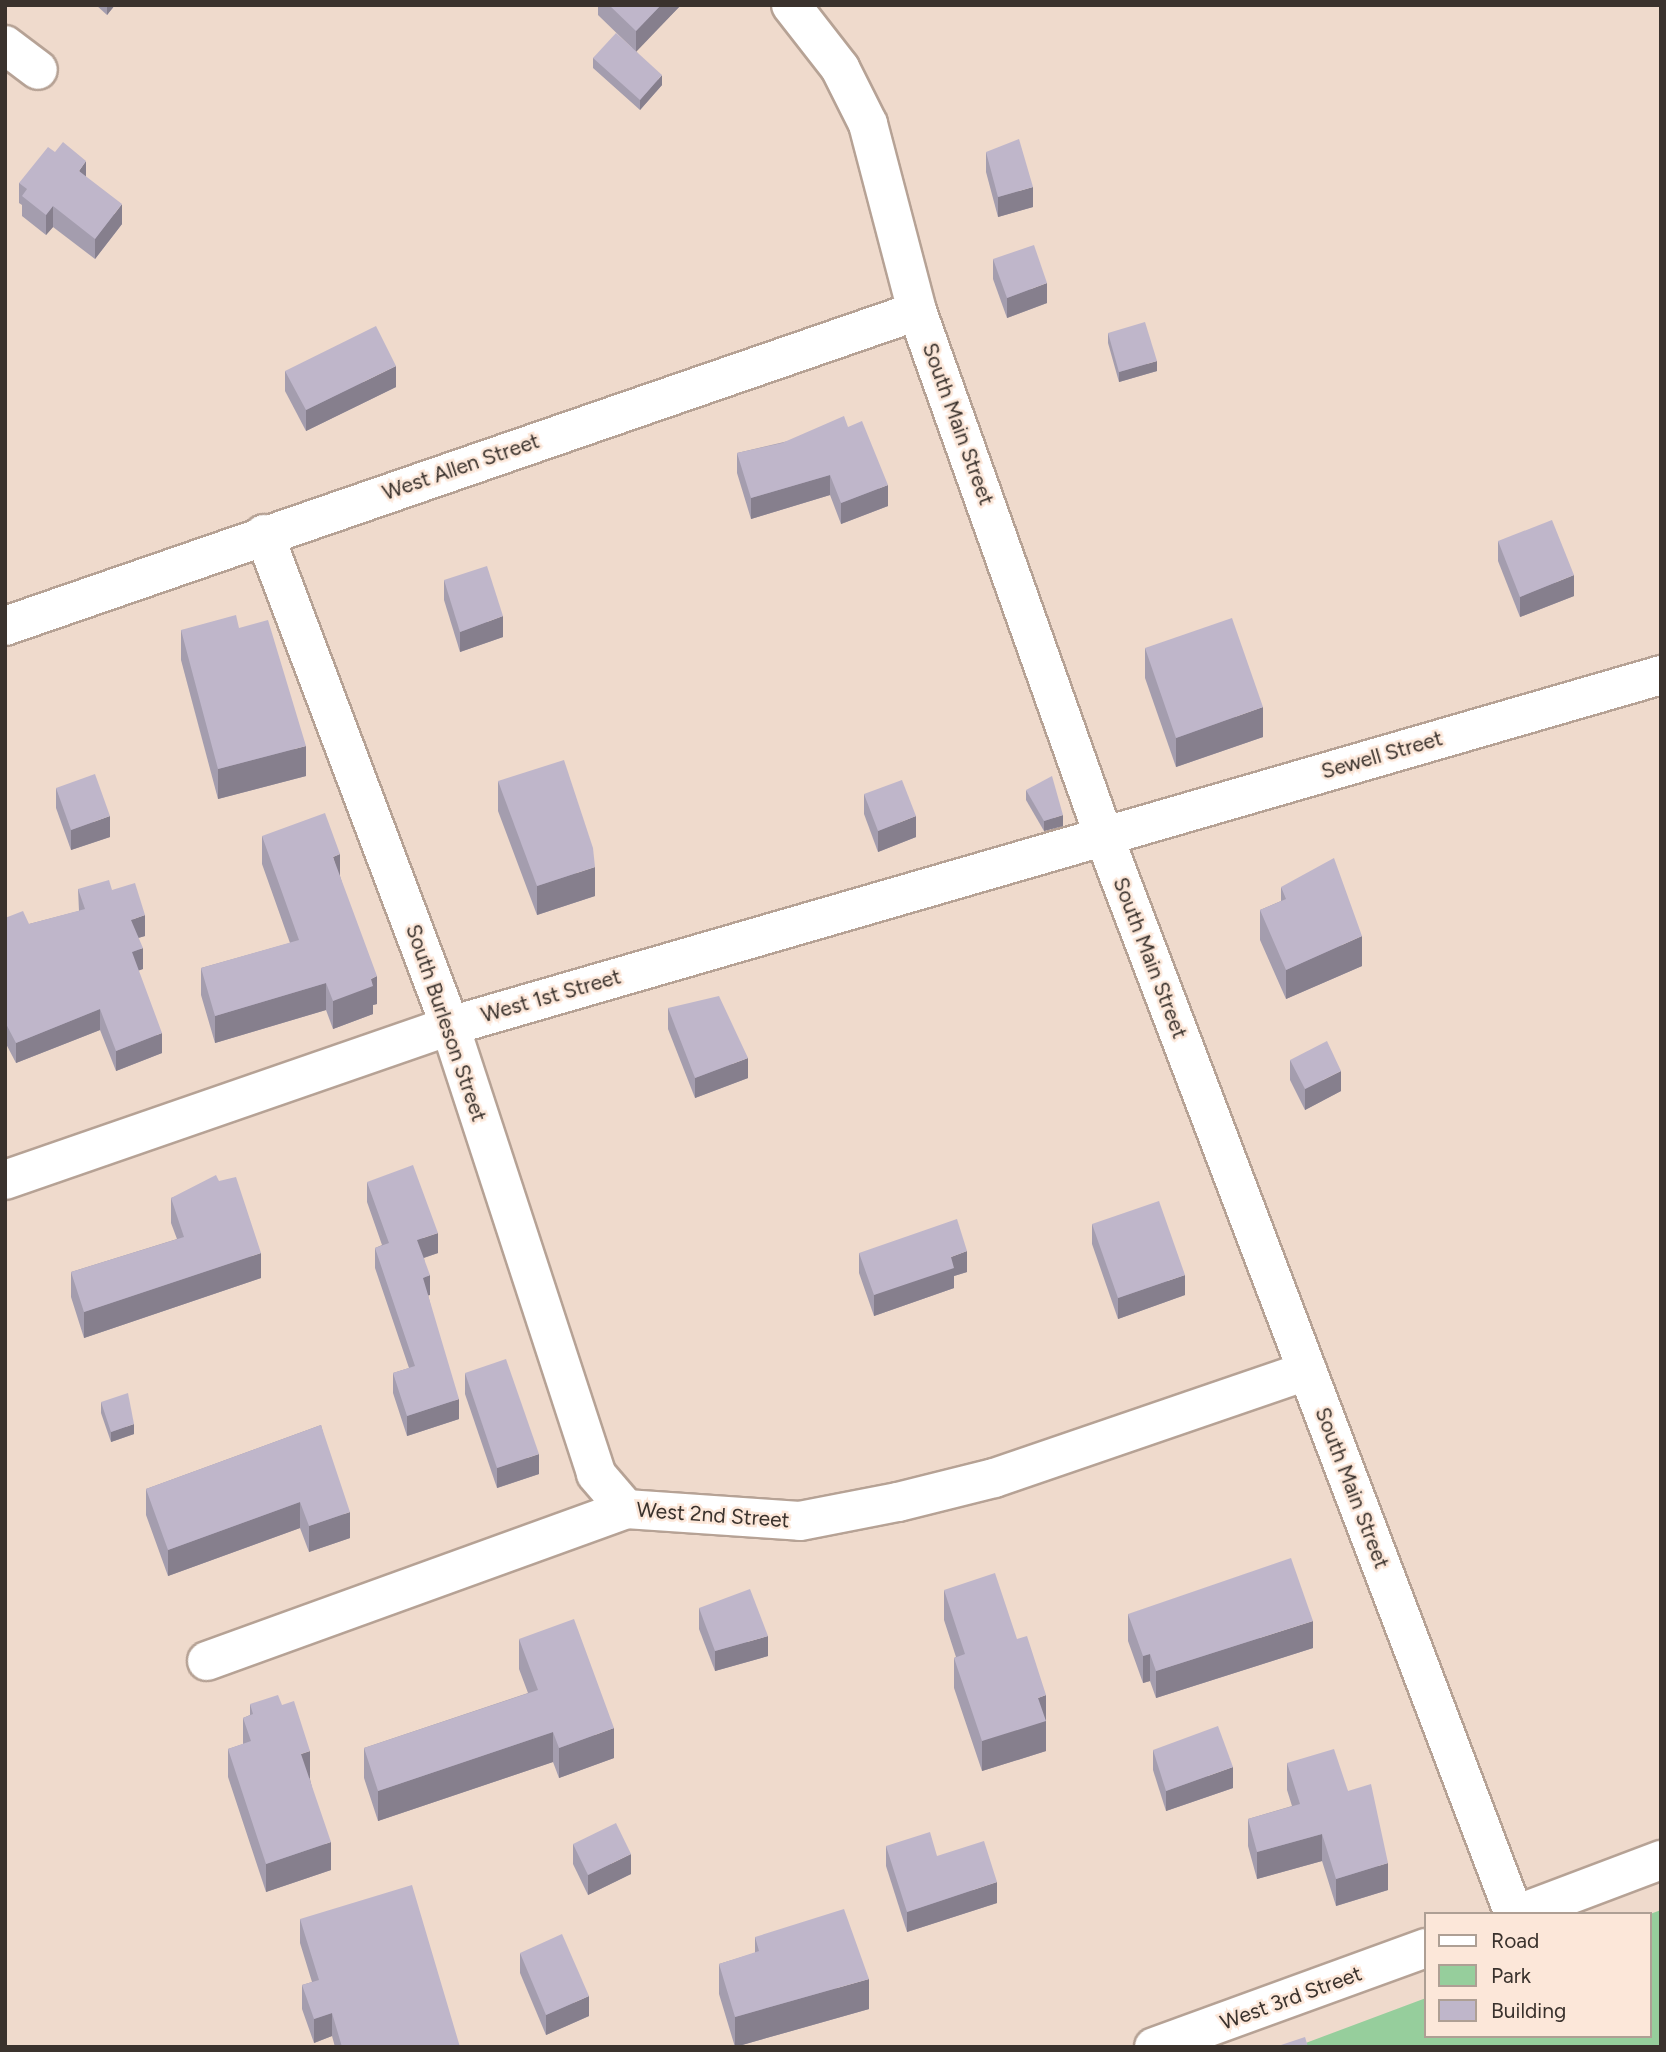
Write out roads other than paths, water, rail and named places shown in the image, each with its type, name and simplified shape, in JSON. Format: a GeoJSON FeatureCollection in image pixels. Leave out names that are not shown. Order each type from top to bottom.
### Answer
{"type":"FeatureCollection","features":[{"type":"Feature","properties":{"kind":"street","name":"South Main Street"},"geometry":{"type":"LineString","coordinates":[[791,5],[840,68],[868,124],[917,311],[1103,834],[1515,1912]]}},
{"type":"Feature","properties":{"kind":"street"},"geometry":{"type":"LineString","coordinates":[[5,44],[38,70]]}},
{"type":"Feature","properties":{"kind":"street","name":"West Allen Street"},"geometry":{"type":"LineString","coordinates":[[5,626],[264,534],[917,311]]}},
{"type":"Feature","properties":{"kind":"street","name":"South Burleson Street"},"geometry":{"type":"LineString","coordinates":[[264,534],[450,1026],[596,1474],[626,1508]]}},
{"type":"Feature","properties":{"kind":"street","name":"Sewell Street"},"geometry":{"type":"LineString","coordinates":[[1103,834],[1661,675]]}},
{"type":"Feature","properties":{"kind":"street","name":"West 1st Street"},"geometry":{"type":"LineString","coordinates":[[5,1180],[450,1026],[1103,834]]}},
{"type":"Feature","properties":{"kind":"street","name":"West 2nd Street"},"geometry":{"type":"LineString","coordinates":[[206,1661],[626,1508],[800,1521],[898,1503],[994,1478],[1307,1371]]}},
{"type":"Feature","properties":{"kind":"street"},"geometry":{"type":"LineString","coordinates":[[1521,1912],[1661,1860]]}},
{"type":"Feature","properties":{"kind":"street","name":"West 3rd Street"},"geometry":{"type":"LineString","coordinates":[[1154,2047],[1424,1949]]}}]}
